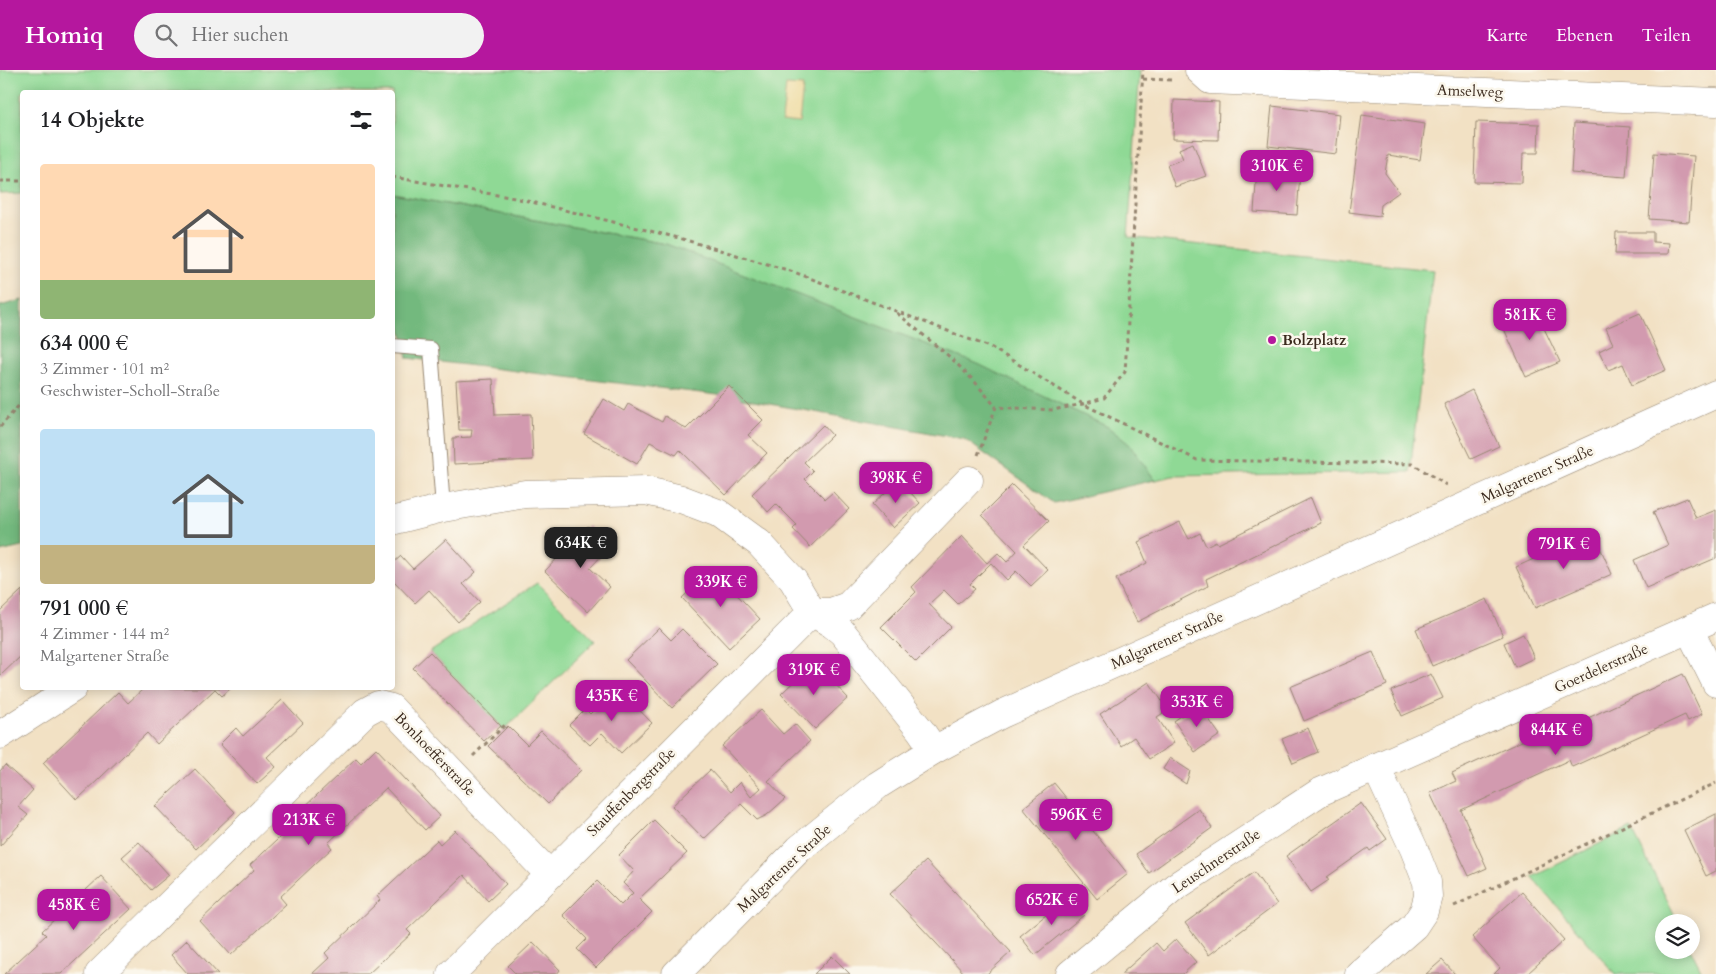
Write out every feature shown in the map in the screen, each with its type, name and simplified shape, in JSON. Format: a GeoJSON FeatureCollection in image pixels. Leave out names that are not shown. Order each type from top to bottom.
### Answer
{"type":"FeatureCollection","features":[{"type":"Feature","properties":{"kind":"street","name":"Amselweg"},"geometry":{"type":"LineString","coordinates":[[1199,70],[1210,80],[1716,102]]}},
{"type":"Feature","properties":{"kind":"street","name":"Malgartener Straße"},"geometry":{"type":"LineString","coordinates":[[676,974],[799,849],[878,785],[934,750],[1002,714],[1716,394]]}},
{"type":"Feature","properties":{"kind":"street"},"geometry":{"type":"LineString","coordinates":[[812,612],[831,612],[848,606],[969,480]]}},
{"type":"Feature","properties":{"kind":"street"},"geometry":{"type":"LineString","coordinates":[[395,519],[443,508],[534,494],[646,491],[681,499],[718,513],[759,543],[794,580],[812,612],[842,632],[934,750]]}},
{"type":"Feature","properties":{"kind":"street","name":"Stauffenbergstraße"},"geometry":{"type":"LineString","coordinates":[[451,974],[548,874],[812,612]]}},
{"type":"Feature","properties":{"kind":"street","name":"Goerdelerstraße"},"geometry":{"type":"LineString","coordinates":[[1376,767],[1716,617]]}},
{"type":"Feature","properties":{"kind":"street"},"geometry":{"type":"LineString","coordinates":[[1689,629],[1716,683]]}},
{"type":"Feature","properties":{"kind":"street"},"geometry":{"type":"LineString","coordinates":[[0,735],[70,690]]}},
{"type":"Feature","properties":{"kind":"street","name":"Bonhoefferstraße"},"geometry":{"type":"LineString","coordinates":[[99,974],[365,712],[378,705],[391,708],[548,874]]}},
{"type":"Feature","properties":{"kind":"street"},"geometry":{"type":"LineString","coordinates":[[1359,974],[1414,926],[1424,911],[1428,896],[1427,882],[1376,767]]}},
{"type":"Feature","properties":{"kind":"street","name":"Leuschnerstraße"},"geometry":{"type":"LineString","coordinates":[[1070,974],[1175,887],[1320,792],[1376,767]]}},
{"type":"Feature","properties":{"kind":"lane"},"geometry":{"type":"LineString","coordinates":[[395,346],[430,348],[443,508]]}},
{"type":"Feature","properties":{"kind":"path"},"geometry":{"type":"LineString","coordinates":[[892,310],[951,358],[996,407],[1053,410],[1104,398],[1125,372],[1143,70]]}},
{"type":"Feature","properties":{"kind":"path"},"geometry":{"type":"LineString","coordinates":[[395,178],[515,198],[679,238],[794,272],[992,348],[1083,404],[1197,460],[1413,464],[1452,489],[1460,508]]}},
{"type":"Feature","properties":{"kind":"path"},"geometry":{"type":"LineString","coordinates":[[0,181],[20,181]]}},
{"type":"Feature","properties":{"kind":"path"},"geometry":{"type":"LineString","coordinates":[[0,427],[20,404]]}},
{"type":"Feature","properties":{"kind":"path"},"geometry":{"type":"LineString","coordinates":[[969,480],[996,407]]}},
{"type":"Feature","properties":{"kind":"path"},"geometry":{"type":"LineString","coordinates":[[455,774],[506,724]]}},
{"type":"Feature","properties":{"kind":"path"},"geometry":{"type":"LineString","coordinates":[[1424,911],[1446,909],[1716,783]]}},
{"type":"Feature","properties":{"kind":"green space"},"geometry":{"type":"Polygon","coordinates":[[[0,70],[1140,70],[1128,237],[1433,270],[1410,472],[1173,476],[1155,480],[1129,444],[666,244],[395,194],[395,90],[20,90],[20,193],[0,194],[0,70]]]}},
{"type":"Feature","properties":{"kind":"green space"},"geometry":{"type":"Polygon","coordinates":[[[395,195],[666,244],[978,364],[1108,427],[1129,444],[1155,480],[1054,503],[964,439],[726,396],[407,358],[395,300],[395,195]]]}},
{"type":"Feature","properties":{"kind":"green space"},"geometry":{"type":"Polygon","coordinates":[[[20,301],[20,547],[0,552],[0,306],[20,301]]]}},
{"type":"Feature","properties":{"kind":"green space"},"geometry":{"type":"Polygon","coordinates":[[[537,583],[595,641],[504,730],[430,652],[537,583]]]}},
{"type":"Feature","properties":{"kind":"green space"},"geometry":{"type":"Polygon","coordinates":[[[1631,828],[1674,914],[1655,914],[1655,959],[1696,959],[1703,974],[1615,974],[1532,877],[1631,828]]]}},
{"type":"Feature","properties":{"kind":"sand"},"geometry":{"type":"Polygon","coordinates":[[[786,85],[803,86],[799,123],[782,121],[786,85]]]}},
{"type":"Feature","properties":{"kind":"building"},"geometry":{"type":"Polygon","coordinates":[[[1174,100],[1219,102],[1218,140],[1173,139],[1174,100]]]}},
{"type":"Feature","properties":{"kind":"building"},"geometry":{"type":"Polygon","coordinates":[[[1272,106],[1340,114],[1336,154],[1268,146],[1272,106]]]}},
{"type":"Feature","properties":{"kind":"building"},"geometry":{"type":"Polygon","coordinates":[[[1362,115],[1425,124],[1420,160],[1388,155],[1385,173],[1399,192],[1381,205],[1380,216],[1349,212],[1362,115]]]}},
{"type":"Feature","properties":{"kind":"building"},"geometry":{"type":"Polygon","coordinates":[[[1476,122],[1539,124],[1538,153],[1523,153],[1522,183],[1474,182],[1476,122]]]}},
{"type":"Feature","properties":{"kind":"building"},"geometry":{"type":"Polygon","coordinates":[[[1574,123],[1630,127],[1626,177],[1571,173],[1574,123]]]}},
{"type":"Feature","properties":{"kind":"building"},"geometry":{"type":"Polygon","coordinates":[[[1193,143],[1206,176],[1175,187],[1167,165],[1183,159],[1179,149],[1193,143]]]}},
{"type":"Feature","properties":{"kind":"building"},"geometry":{"type":"Polygon","coordinates":[[[1654,153],[1694,156],[1689,222],[1649,219],[1654,153]]]}},
{"type":"Feature","properties":{"kind":"building"},"geometry":{"type":"Polygon","coordinates":[[[1257,169],[1300,172],[1297,215],[1254,212],[1257,169]]]}},
{"type":"Feature","properties":{"kind":"building"},"geometry":{"type":"Polygon","coordinates":[[[1616,232],[1653,232],[1653,242],[1669,243],[1668,254],[1615,254],[1616,232]]]}},
{"type":"Feature","properties":{"kind":"building"},"geometry":{"type":"Polygon","coordinates":[[[1533,305],[1560,362],[1526,377],[1500,320],[1533,305]]]}},
{"type":"Feature","properties":{"kind":"building"},"geometry":{"type":"Polygon","coordinates":[[[1640,313],[1666,370],[1632,385],[1623,364],[1608,370],[1599,351],[1613,344],[1606,328],[1640,313]]]}},
{"type":"Feature","properties":{"kind":"building"},"geometry":{"type":"Polygon","coordinates":[[[493,379],[495,415],[531,414],[533,460],[454,464],[453,438],[471,437],[472,430],[459,430],[456,381],[493,379]]]}},
{"type":"Feature","properties":{"kind":"building"},"geometry":{"type":"Polygon","coordinates":[[[729,386],[763,420],[748,435],[767,453],[726,495],[680,450],[676,455],[650,442],[637,464],[584,434],[604,399],[624,411],[628,404],[662,422],[665,416],[686,429],[729,386]]]}},
{"type":"Feature","properties":{"kind":"building"},"geometry":{"type":"Polygon","coordinates":[[[1472,390],[1499,446],[1471,459],[1444,404],[1472,390]]]}},
{"type":"Feature","properties":{"kind":"building"},"geometry":{"type":"Polygon","coordinates":[[[823,425],[832,435],[804,462],[813,471],[805,479],[825,499],[833,492],[849,509],[810,547],[793,529],[797,525],[776,504],[768,512],[752,494],[823,425]]]}},
{"type":"Feature","properties":{"kind":"building"},"geometry":{"type":"Polygon","coordinates":[[[899,480],[920,503],[893,528],[872,505],[899,480]]]}},
{"type":"Feature","properties":{"kind":"building"},"geometry":{"type":"Polygon","coordinates":[[[1012,485],[1049,521],[1024,545],[1048,570],[1031,586],[1016,571],[1007,580],[991,563],[970,584],[975,589],[958,604],[944,590],[929,604],[951,627],[916,662],[881,627],[916,592],[912,587],[962,536],[987,563],[998,553],[1007,562],[1017,551],[982,515],[1012,485]]]}},
{"type":"Feature","properties":{"kind":"building"},"geometry":{"type":"Polygon","coordinates":[[[1311,498],[1321,523],[1206,579],[1208,586],[1137,622],[1116,579],[1147,563],[1138,542],[1180,522],[1189,539],[1200,533],[1206,546],[1216,541],[1218,544],[1311,498]]]}},
{"type":"Feature","properties":{"kind":"building"},"geometry":{"type":"Polygon","coordinates":[[[1687,498],[1696,518],[1716,510],[1716,558],[1646,588],[1634,560],[1668,545],[1653,512],[1687,498]]]}},
{"type":"Feature","properties":{"kind":"building"},"geometry":{"type":"Polygon","coordinates":[[[588,526],[610,547],[590,568],[610,587],[588,612],[545,571],[588,526]]]}},
{"type":"Feature","properties":{"kind":"building"},"geometry":{"type":"Polygon","coordinates":[[[1593,532],[1612,574],[1535,608],[1516,567],[1593,532]]]}},
{"type":"Feature","properties":{"kind":"building"},"geometry":{"type":"Polygon","coordinates":[[[446,539],[476,572],[463,584],[480,602],[458,622],[429,590],[415,603],[395,582],[395,561],[401,556],[413,569],[446,539]]]}},
{"type":"Feature","properties":{"kind":"building"},"geometry":{"type":"Polygon","coordinates":[[[713,569],[760,619],[729,648],[682,598],[713,569]]]}},
{"type":"Feature","properties":{"kind":"building"},"geometry":{"type":"Polygon","coordinates":[[[20,592],[20,657],[0,676],[0,611],[20,592]]]}},
{"type":"Feature","properties":{"kind":"building"},"geometry":{"type":"Polygon","coordinates":[[[1487,599],[1503,636],[1432,666],[1416,629],[1487,599]]]}},
{"type":"Feature","properties":{"kind":"building"},"geometry":{"type":"Polygon","coordinates":[[[659,628],[671,640],[682,629],[717,664],[672,708],[626,660],[659,628]]]}},
{"type":"Feature","properties":{"kind":"building"},"geometry":{"type":"Polygon","coordinates":[[[1523,634],[1534,658],[1515,667],[1504,643],[1523,634]]]}},
{"type":"Feature","properties":{"kind":"building"},"geometry":{"type":"Polygon","coordinates":[[[430,652],[501,726],[484,741],[413,668],[430,652]]]}},
{"type":"Feature","properties":{"kind":"building"},"geometry":{"type":"Polygon","coordinates":[[[1373,652],[1387,685],[1304,721],[1290,687],[1373,652]]]}},
{"type":"Feature","properties":{"kind":"building"},"geometry":{"type":"Polygon","coordinates":[[[814,662],[848,698],[815,729],[781,694],[814,662]]]}},
{"type":"Feature","properties":{"kind":"building"},"geometry":{"type":"Polygon","coordinates":[[[1431,674],[1443,698],[1402,716],[1391,691],[1431,674]]]}},
{"type":"Feature","properties":{"kind":"building"},"geometry":{"type":"Polygon","coordinates":[[[1683,674],[1702,714],[1688,721],[1685,715],[1572,767],[1569,760],[1461,810],[1487,868],[1469,876],[1430,793],[1456,781],[1452,773],[1559,724],[1562,730],[1683,674]]]}},
{"type":"Feature","properties":{"kind":"building"},"geometry":{"type":"Polygon","coordinates":[[[1149,682],[1168,710],[1157,717],[1174,743],[1149,759],[1134,737],[1121,746],[1100,714],[1149,682]]]}},
{"type":"Feature","properties":{"kind":"building"},"geometry":{"type":"Polygon","coordinates":[[[617,687],[652,723],[621,753],[602,733],[590,745],[569,725],[585,709],[590,714],[617,687]]]}},
{"type":"Feature","properties":{"kind":"building"},"geometry":{"type":"Polygon","coordinates":[[[142,690],[214,690],[157,744],[147,733],[77,800],[43,763],[118,692],[128,703],[142,690]]]}},
{"type":"Feature","properties":{"kind":"building"},"geometry":{"type":"Polygon","coordinates":[[[216,690],[229,690],[222,696],[216,690]]]}},
{"type":"Feature","properties":{"kind":"building"},"geometry":{"type":"Polygon","coordinates":[[[282,700],[303,723],[267,757],[276,767],[257,784],[220,744],[236,728],[243,736],[282,700]]]}},
{"type":"Feature","properties":{"kind":"building"},"geometry":{"type":"Polygon","coordinates":[[[1198,704],[1220,735],[1195,752],[1174,721],[1198,704]]]}},
{"type":"Feature","properties":{"kind":"building"},"geometry":{"type":"Polygon","coordinates":[[[761,710],[783,734],[795,724],[810,741],[768,781],[785,799],[767,815],[757,820],[741,804],[704,839],[672,806],[710,770],[730,792],[740,782],[751,797],[761,788],[722,746],[761,710]]]}},
{"type":"Feature","properties":{"kind":"building"},"geometry":{"type":"Polygon","coordinates":[[[508,726],[527,745],[541,731],[581,770],[548,804],[488,746],[508,726]]]}},
{"type":"Feature","properties":{"kind":"building"},"geometry":{"type":"Polygon","coordinates":[[[1308,728],[1318,752],[1293,763],[1282,739],[1308,728]]]}},
{"type":"Feature","properties":{"kind":"building"},"geometry":{"type":"Polygon","coordinates":[[[376,748],[440,816],[425,830],[386,788],[328,843],[332,848],[280,897],[286,904],[231,955],[200,921],[254,870],[250,865],[303,816],[299,812],[356,758],[361,763],[376,748]]]}},
{"type":"Feature","properties":{"kind":"building"},"geometry":{"type":"Polygon","coordinates":[[[1170,758],[1190,771],[1186,784],[1163,769],[1170,758]]]}},
{"type":"Feature","properties":{"kind":"building"},"geometry":{"type":"Polygon","coordinates":[[[5,765],[33,790],[18,807],[28,815],[0,846],[0,771],[5,765]]]}},
{"type":"Feature","properties":{"kind":"building"},"geometry":{"type":"Polygon","coordinates":[[[195,769],[235,812],[196,849],[155,806],[195,769]]]}},
{"type":"Feature","properties":{"kind":"building"},"geometry":{"type":"Polygon","coordinates":[[[1054,783],[1128,874],[1097,899],[1023,808],[1054,783]]]}},
{"type":"Feature","properties":{"kind":"building"},"geometry":{"type":"Polygon","coordinates":[[[1361,803],[1387,839],[1370,851],[1368,848],[1327,877],[1329,880],[1311,892],[1286,856],[1361,803]]]}},
{"type":"Feature","properties":{"kind":"building"},"geometry":{"type":"Polygon","coordinates":[[[1199,809],[1212,828],[1149,873],[1136,854],[1199,809]]]}},
{"type":"Feature","properties":{"kind":"building"},"geometry":{"type":"Polygon","coordinates":[[[1716,814],[1716,871],[1706,876],[1684,830],[1716,814]]]}},
{"type":"Feature","properties":{"kind":"building"},"geometry":{"type":"Polygon","coordinates":[[[654,820],[687,853],[639,899],[652,912],[596,968],[577,949],[587,939],[563,915],[597,881],[621,905],[633,893],[623,883],[634,871],[619,855],[654,820]]]}},
{"type":"Feature","properties":{"kind":"building"},"geometry":{"type":"Polygon","coordinates":[[[455,830],[506,884],[488,901],[464,875],[407,930],[411,934],[368,974],[312,974],[329,958],[325,953],[380,900],[377,896],[437,840],[440,844],[455,830]]]}},
{"type":"Feature","properties":{"kind":"building"},"geometry":{"type":"Polygon","coordinates":[[[139,842],[169,875],[151,890],[122,857],[139,842]]]}},
{"type":"Feature","properties":{"kind":"building"},"geometry":{"type":"Polygon","coordinates":[[[926,861],[1011,952],[987,974],[965,974],[890,894],[926,861]]]}},
{"type":"Feature","properties":{"kind":"building"},"geometry":{"type":"Polygon","coordinates":[[[1254,872],[1277,904],[1209,955],[1185,923],[1254,872]]]}},
{"type":"Feature","properties":{"kind":"building"},"geometry":{"type":"Polygon","coordinates":[[[101,876],[131,909],[61,974],[4,974],[46,935],[42,931],[101,876]]]}},
{"type":"Feature","properties":{"kind":"building"},"geometry":{"type":"Polygon","coordinates":[[[1522,892],[1564,940],[1527,974],[1494,974],[1500,968],[1472,937],[1522,892]]]}},
{"type":"Feature","properties":{"kind":"building"},"geometry":{"type":"Polygon","coordinates":[[[1068,897],[1084,915],[1035,955],[1020,936],[1068,897]]]}},
{"type":"Feature","properties":{"kind":"building"},"geometry":{"type":"Polygon","coordinates":[[[1176,939],[1196,962],[1183,974],[1121,974],[1156,943],[1163,951],[1176,939]]]}},
{"type":"Feature","properties":{"kind":"building"},"geometry":{"type":"Polygon","coordinates":[[[187,940],[218,974],[188,974],[171,955],[187,940]]]}},
{"type":"Feature","properties":{"kind":"building"},"geometry":{"type":"Polygon","coordinates":[[[533,942],[560,970],[557,974],[516,974],[508,966],[533,942]]]}},
{"type":"Feature","properties":{"kind":"building"},"geometry":{"type":"Polygon","coordinates":[[[832,956],[850,974],[814,974],[832,956]]]}},
{"type":"Feature","properties":{"kind":"building"},"geometry":{"type":"Polygon","coordinates":[[[1442,960],[1455,974],[1426,974],[1442,960]]]}},
{"type":"Feature","properties":{"kind":"place","name":"Bolzplatz"},"geometry":{"type":"Point","coordinates":[1272,340]}}]}
